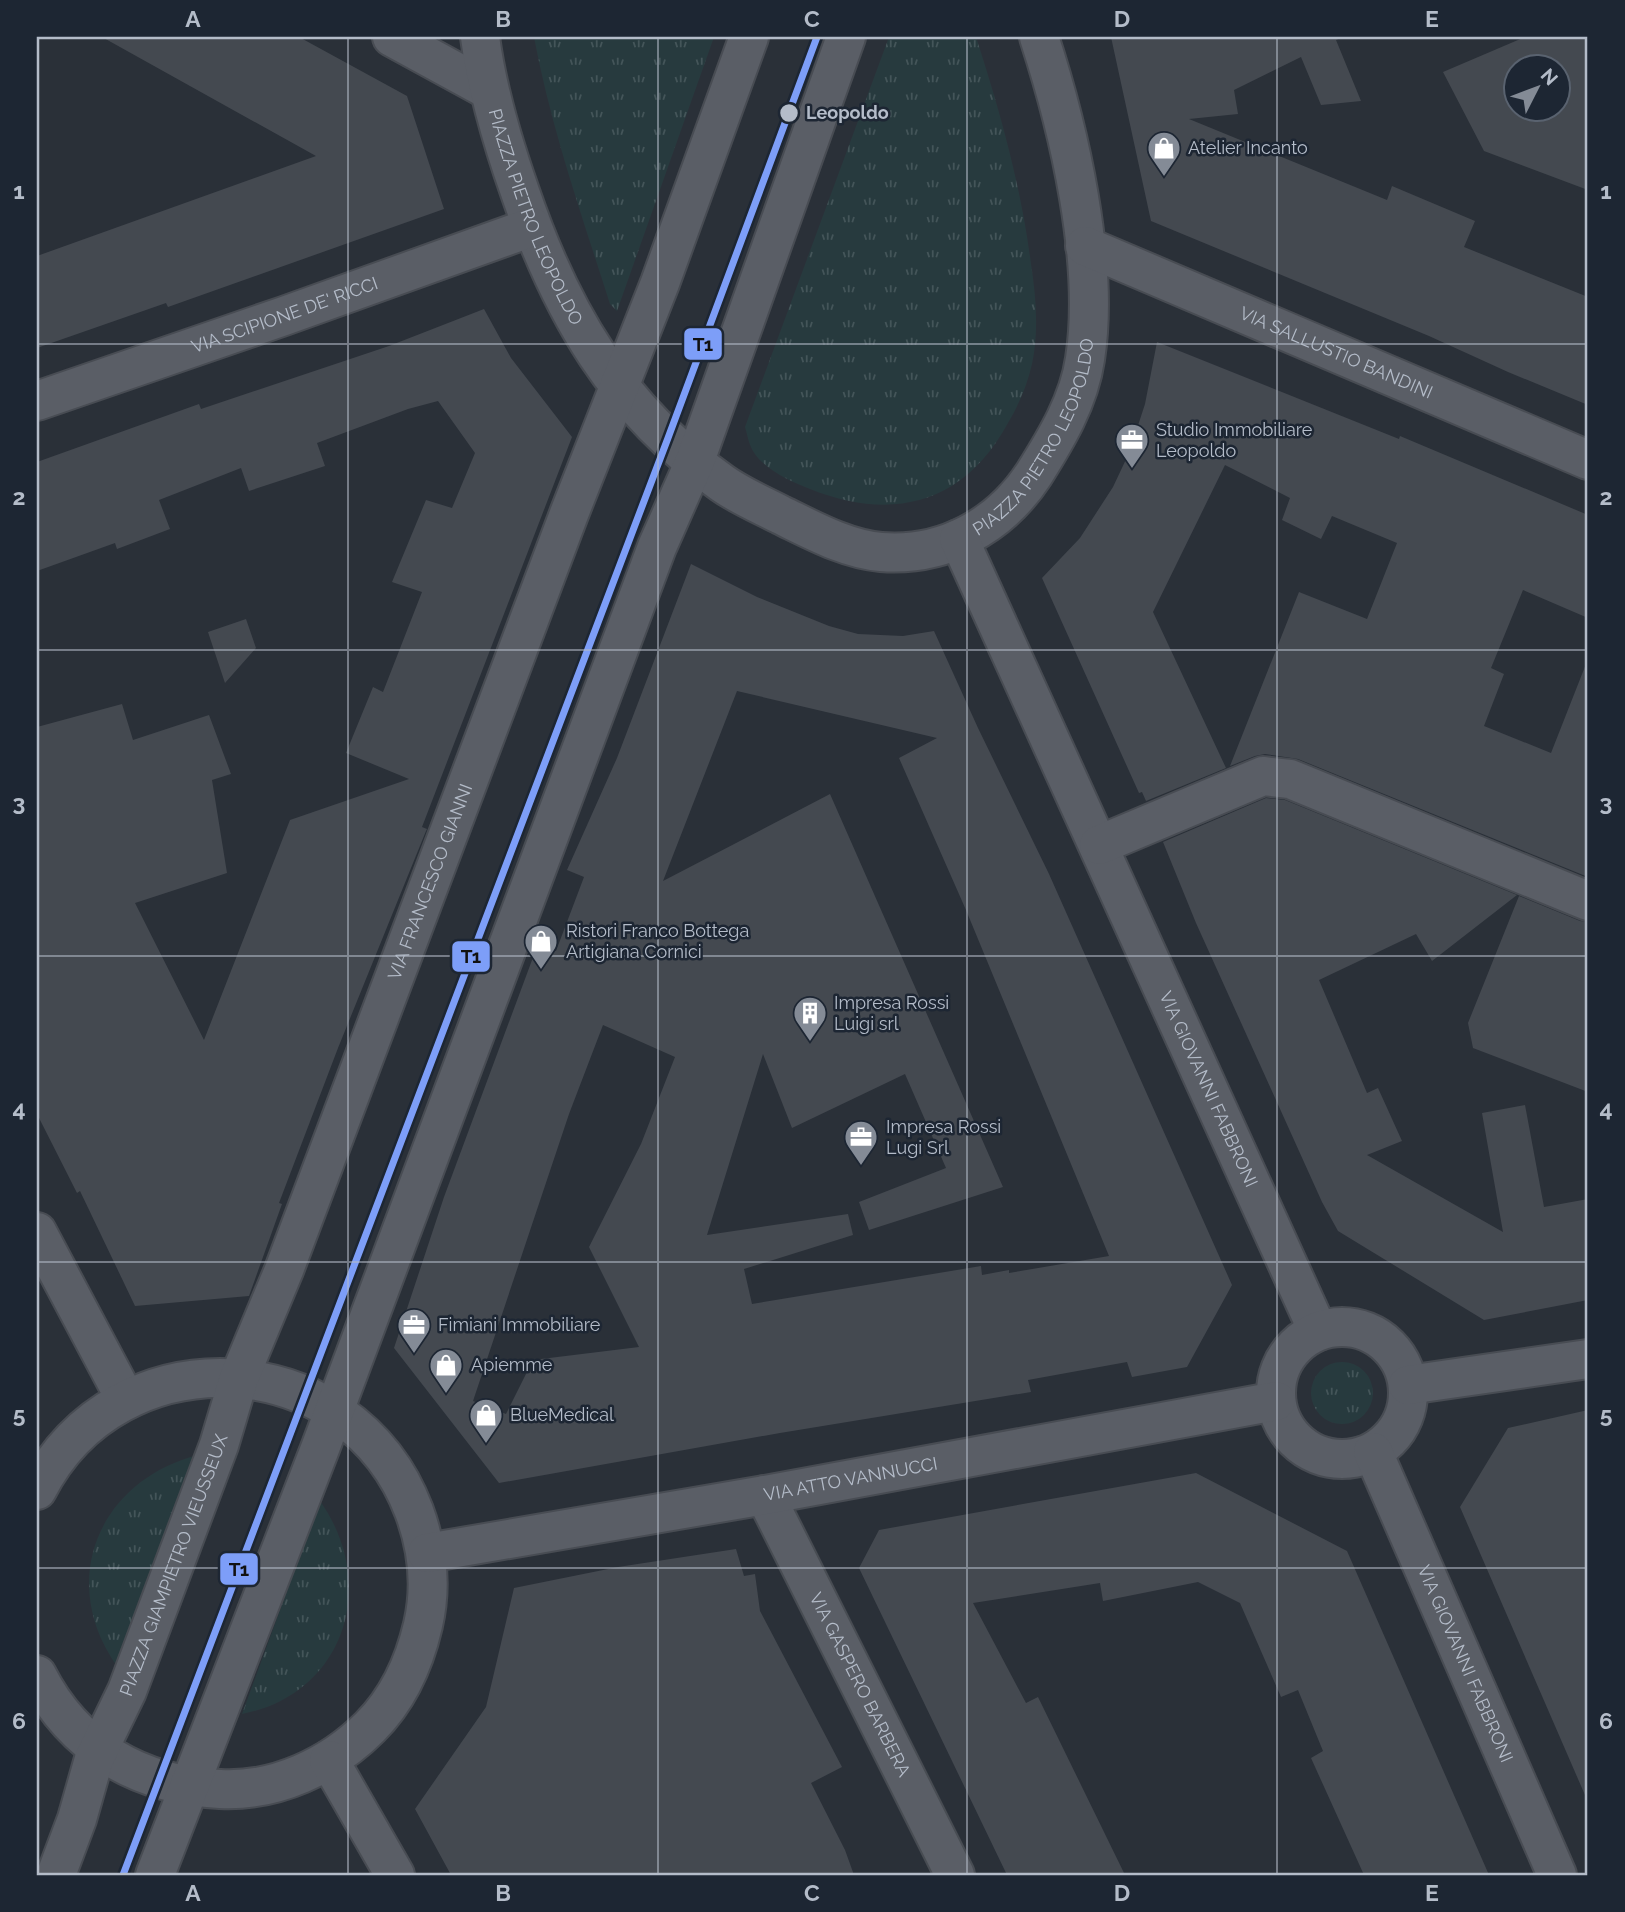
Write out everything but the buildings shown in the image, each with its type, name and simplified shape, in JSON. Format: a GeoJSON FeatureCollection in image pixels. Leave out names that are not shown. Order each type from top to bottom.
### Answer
{"type":"FeatureCollection","features":[{"type":"Feature","properties":{"kind":"street"},"geometry":{"type":"LineString","coordinates":[[392,37],[489,90]]}},
{"type":"Feature","properties":{"kind":"street","name":"PIAZZA PIETRO LEOPOLDO"},"geometry":{"type":"LineString","coordinates":[[480,37],[489,90],[503,143],[532,227],[579,329],[618,386],[668,438],[724,484],[839,542],[879,552],[923,551],[959,539],[982,527],[1013,503],[1044,460],[1069,412],[1085,360],[1088,303],[1085,246],[1073,169],[1039,37]]}},
{"type":"Feature","properties":{"kind":"street"},"geometry":{"type":"LineString","coordinates":[[618,386],[660,283],[749,37]]}},
{"type":"Feature","properties":{"kind":"street"},"geometry":{"type":"LineString","coordinates":[[155,1875],[657,547],[695,461],[846,37]]}},
{"type":"Feature","properties":{"kind":"street","name":"VIA SCIPIONE DE' RICCI"},"geometry":{"type":"LineString","coordinates":[[37,401],[532,227]]}},
{"type":"Feature","properties":{"kind":"street","name":"VIA SALLUSTIO BANDINI"},"geometry":{"type":"LineString","coordinates":[[1085,246],[1588,460]]}},
{"type":"Feature","properties":{"kind":"street","name":"VIA FRANCESCO GIANNI"},"geometry":{"type":"LineString","coordinates":[[239,1378],[284,1269],[618,386]]}},
{"type":"Feature","properties":{"kind":"street","name":"VIA GIOVANNI FABBRONI"},"geometry":{"type":"LineString","coordinates":[[959,539],[1318,1331]]}},
{"type":"Feature","properties":{"kind":"street"},"geometry":{"type":"LineString","coordinates":[[1099,845],[1264,775],[1290,779],[1588,901]]}},
{"type":"Feature","properties":{"kind":"street"},"geometry":{"type":"LineString","coordinates":[[37,1232],[126,1400]]}},
{"type":"Feature","properties":{"kind":"street"},"geometry":{"type":"LineString","coordinates":[[1345,1327],[1357,1328],[1378,1338],[1392,1350],[1401,1364],[1408,1385],[1408,1403],[1404,1419],[1386,1443],[1373,1452],[1346,1460],[1329,1459],[1308,1451],[1286,1429],[1279,1417],[1276,1401],[1277,1378],[1285,1358],[1300,1341],[1318,1331],[1345,1327]]}},
{"type":"Feature","properties":{"kind":"street"},"geometry":{"type":"LineString","coordinates":[[1408,1385],[1588,1359]]}},
{"type":"Feature","properties":{"kind":"street"},"geometry":{"type":"LineString","coordinates":[[37,1490],[58,1457],[78,1434],[104,1413],[126,1400],[157,1387],[187,1379],[239,1378],[269,1382],[333,1410],[373,1444],[394,1471],[409,1497],[427,1553],[429,1592],[418,1648],[393,1699],[379,1718],[358,1739],[329,1760],[289,1779],[264,1786],[229,1790],[189,1788],[139,1773],[99,1749],[70,1724],[37,1675]]}},
{"type":"Feature","properties":{"kind":"street","name":"PIAZZA GIAMPIETRO VIEUSSEUX"},"geometry":{"type":"LineString","coordinates":[[56,1875],[99,1749],[127,1690],[219,1445],[239,1378]]}},
{"type":"Feature","properties":{"kind":"street","name":"VIA ATTO VANNUCCI"},"geometry":{"type":"LineString","coordinates":[[427,1553],[765,1495],[1276,1401]]}},
{"type":"Feature","properties":{"kind":"street","name":"VIA GIOVANNI FABBRONI"},"geometry":{"type":"LineString","coordinates":[[1373,1452],[1556,1875]]}},
{"type":"Feature","properties":{"kind":"street","name":"VIA GASPERO BARBERA"},"geometry":{"type":"LineString","coordinates":[[765,1495],[955,1875]]}},
{"type":"Feature","properties":{"kind":"street"},"geometry":{"type":"LineString","coordinates":[[329,1760],[395,1875]]}},
{"type":"Feature","properties":{"kind":"green space"},"geometry":{"type":"Polygon","coordinates":[[[534,37],[714,37],[617,311],[610,304],[568,172],[534,37]]]}},
{"type":"Feature","properties":{"kind":"green space"},"geometry":{"type":"Polygon","coordinates":[[[889,37],[976,37],[1022,206],[1033,276],[1036,327],[1032,364],[1019,402],[990,450],[970,472],[948,488],[924,499],[898,504],[870,504],[841,499],[810,489],[776,473],[755,454],[745,427],[889,37]]]}},
{"type":"Feature","properties":{"kind":"green space"},"geometry":{"type":"Polygon","coordinates":[[[1336,1362],[1348,1362],[1364,1371],[1371,1381],[1371,1405],[1364,1415],[1348,1424],[1336,1424],[1325,1419],[1316,1410],[1311,1399],[1311,1387],[1316,1376],[1325,1367],[1336,1362]]]}},
{"type":"Feature","properties":{"kind":"green space"},"geometry":{"type":"Polygon","coordinates":[[[198,1455],[119,1669],[100,1636],[91,1603],[90,1571],[97,1540],[112,1512],[134,1487],[163,1468],[198,1455]]]}},
{"type":"Feature","properties":{"kind":"green space"},"geometry":{"type":"Polygon","coordinates":[[[320,1501],[338,1533],[347,1566],[348,1600],[342,1631],[328,1660],[306,1684],[277,1703],[242,1714],[320,1501]]]}},
{"type":"Feature","properties":{"kind":"transit line","name":"T1"},"geometry":{"type":"LineString","coordinates":[[123,1875],[668,438],[817,37]]}},
{"type":"Feature","properties":{"kind":"place","name":"Leopoldo"},"geometry":{"type":"Point","coordinates":[789,113]}},
{"type":"Feature","properties":{"kind":"place","name":"Atelier Incanto"},"geometry":{"type":"Point","coordinates":[1164,178]}},
{"type":"Feature","properties":{"kind":"place","name":"Studio Immobiliare Leopoldo"},"geometry":{"type":"Point","coordinates":[1132,470]}},
{"type":"Feature","properties":{"kind":"place","name":"Ristori Franco Bottega Artigiana Cornici"},"geometry":{"type":"Point","coordinates":[541,971]}},
{"type":"Feature","properties":{"kind":"place","name":"Impresa Rossi Luigi srl"},"geometry":{"type":"Point","coordinates":[810,1043]}},
{"type":"Feature","properties":{"kind":"place","name":"Impresa Rossi Lugi Srl"},"geometry":{"type":"Point","coordinates":[861,1167]}},
{"type":"Feature","properties":{"kind":"place","name":"Fimiani Immobiliare"},"geometry":{"type":"Point","coordinates":[414,1355]}},
{"type":"Feature","properties":{"kind":"place","name":"Apiemme"},"geometry":{"type":"Point","coordinates":[446,1395]}},
{"type":"Feature","properties":{"kind":"place","name":"BlueMedical"},"geometry":{"type":"Point","coordinates":[486,1445]}}]}
